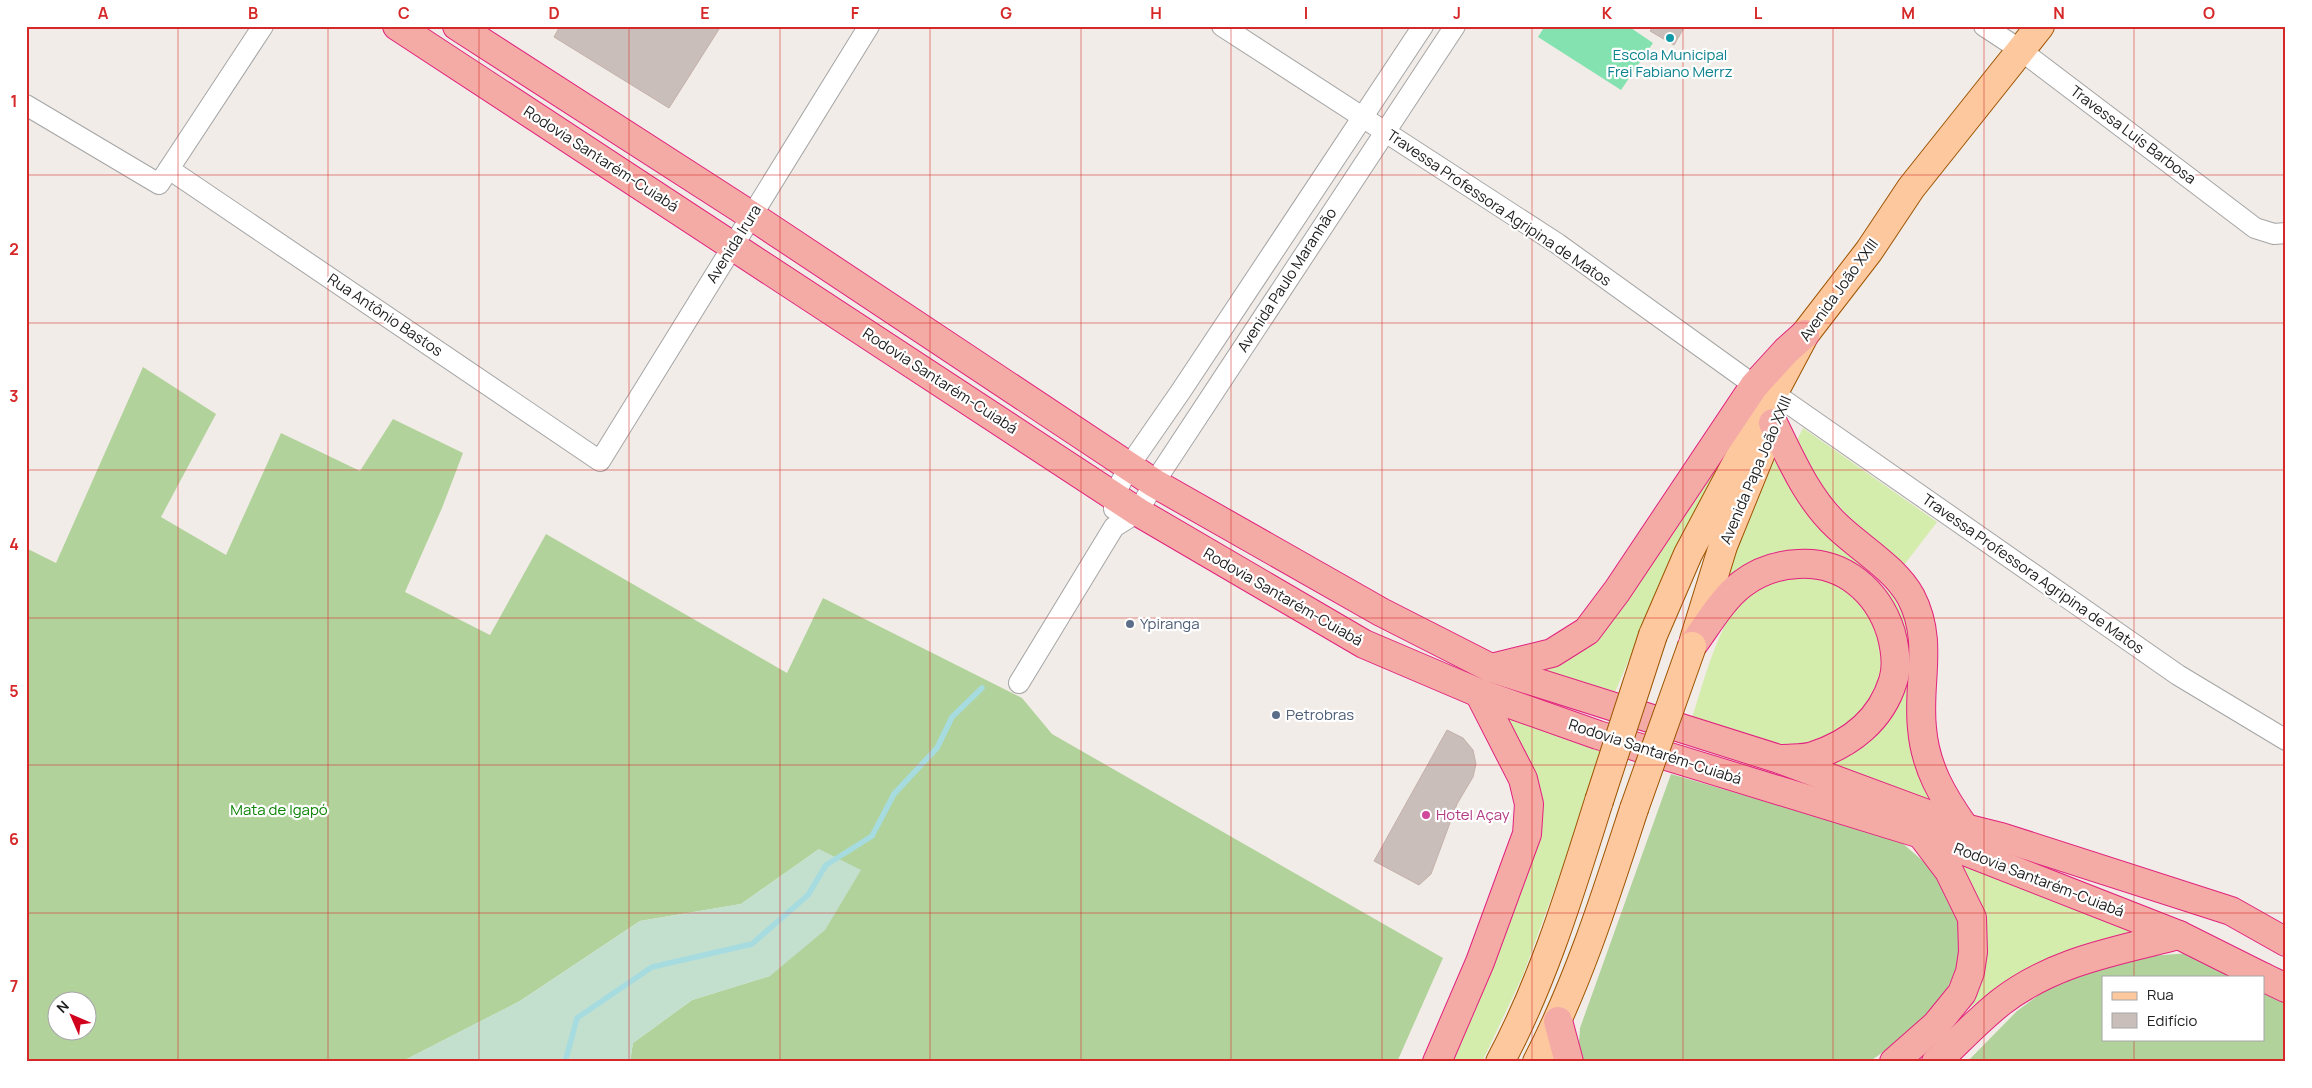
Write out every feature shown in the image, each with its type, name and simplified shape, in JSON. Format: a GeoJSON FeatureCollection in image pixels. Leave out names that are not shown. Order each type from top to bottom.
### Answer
{"type":"FeatureCollection","features":[{"type":"Feature","properties":{"kind":"highway","name":"Rodovia Santarém-Cuiabá"},"geometry":{"type":"LineString","coordinates":[[397,26],[1138,512],[1364,644],[1479,693],[1598,735],[1921,834],[2179,935],[2261,976]]}},
{"type":"Feature","properties":{"kind":"highway","name":"Rodovia Santarém-Cuiabá"},"geometry":{"type":"LineString","coordinates":[[457,26],[752,216],[1154,483],[1381,612],[1491,668],[1779,759],[1964,828],[2001,837],[2231,911],[2286,942]]}},
{"type":"Feature","properties":{"kind":"highway"},"geometry":{"type":"LineString","coordinates":[[1491,668],[1552,653],[1586,631],[1771,402],[1786,351],[1805,334]]}},
{"type":"Feature","properties":{"kind":"highway"},"geometry":{"type":"LineString","coordinates":[[1771,402],[1800,480],[1836,525],[1896,578],[1910,597],[1920,622],[1925,650],[1921,727],[1925,751],[1932,775],[1947,803],[1964,828]]}},
{"type":"Feature","properties":{"kind":"highway"},"geometry":{"type":"LineString","coordinates":[[1692,646],[1725,601],[1741,584],[1760,572],[1783,564],[1811,563],[1827,566],[1859,582],[1875,600],[1886,616],[1896,649],[1894,679],[1887,698],[1874,718],[1854,736],[1811,756],[1779,759]]}},
{"type":"Feature","properties":{"kind":"highway"},"geometry":{"type":"LineString","coordinates":[[1437,1062],[1480,962],[1527,834],[1529,804],[1523,778],[1479,693]]}},
{"type":"Feature","properties":{"kind":"highway"},"geometry":{"type":"LineString","coordinates":[[1894,1062],[1936,1026],[1962,993],[1970,972],[1973,952],[1972,918],[1949,871],[1921,834]]}},
{"type":"Feature","properties":{"kind":"highway"},"geometry":{"type":"LineString","coordinates":[[1936,1062],[2001,1002],[2061,966],[2112,951],[2179,935]]}},
{"type":"Feature","properties":{"kind":"highway","name":"Rodovia Santarém-Cuiabá"},"geometry":{"type":"LineString","coordinates":[[2264,977],[2286,988]]}},
{"type":"Feature","properties":{"kind":"highway"},"geometry":{"type":"LineString","coordinates":[[1558,1021],[1569,1062]]}},
{"type":"Feature","properties":{"kind":"main road","name":"Avenida João XXIII"},"geometry":{"type":"LineString","coordinates":[[1805,334],[1868,251],[1911,188],[2019,49],[2040,26]]}},
{"type":"Feature","properties":{"kind":"main road","name":"Avenida Papa João XXIII"},"geometry":{"type":"LineString","coordinates":[[1537,1062],[1558,1021],[1604,902],[1634,809],[1692,646],[1771,402],[1868,251]]}},
{"type":"Feature","properties":{"kind":"main road"},"geometry":{"type":"LineString","coordinates":[[1500,1062],[1550,950],[1653,635],[1688,554],[1771,402]]}},
{"type":"Feature","properties":{"kind":"street"},"geometry":{"type":"LineString","coordinates":[[164,177],[263,26]]}},
{"type":"Feature","properties":{"kind":"street","name":"Avenida Irura"},"geometry":{"type":"LineString","coordinates":[[600,461],[869,26]]}},
{"type":"Feature","properties":{"kind":"street","name":"Travessa Professora Agripina de Matos"},"geometry":{"type":"LineString","coordinates":[[1222,26],[1558,244],[1771,402],[2178,675],[2286,740]]}},
{"type":"Feature","properties":{"kind":"street","name":"Avenida Paulo Maranhão"},"geometry":{"type":"LineString","coordinates":[[1114,527],[1114,496],[1129,466],[1364,117],[1423,26]]}},
{"type":"Feature","properties":{"kind":"street","name":"Avenida Paulo Maranhão"},"geometry":{"type":"LineString","coordinates":[[1019,683],[1114,527],[1138,512],[1154,483],[1455,26]]}},
{"type":"Feature","properties":{"kind":"street","name":"Travessa Luís Barbosa"},"geometry":{"type":"LineString","coordinates":[[1984,26],[2019,49],[2255,228],[2274,234],[2286,233]]}},
{"type":"Feature","properties":{"kind":"street","name":"Rua Antônio Bastos"},"geometry":{"type":"LineString","coordinates":[[26,105],[164,177],[600,461]]}},
{"type":"Feature","properties":{"kind":"green space"},"geometry":{"type":"Polygon","coordinates":[[[1545,26],[1628,26],[1653,43],[1621,90],[1538,37],[1545,26]]]}},
{"type":"Feature","properties":{"kind":"green space","name":"Mata de Igapó"},"geometry":{"type":"Polygon","coordinates":[[[143,367],[216,414],[161,517],[226,555],[281,433],[360,471],[393,419],[463,453],[442,508],[405,592],[490,635],[546,534],[787,673],[823,598],[1022,698],[1052,734],[1443,958],[1397,1062],[630,1062],[633,1043],[692,1000],[770,976],[819,849],[741,904],[640,921],[520,1001],[401,1062],[26,1062],[26,548],[56,563],[143,367]]]}},
{"type":"Feature","properties":{"kind":"green space"},"geometry":{"type":"Polygon","coordinates":[[[1753,401],[1678,544],[1615,692],[1524,667],[1553,660],[1753,401]]]}},
{"type":"Feature","properties":{"kind":"green space"},"geometry":{"type":"Polygon","coordinates":[[[1803,428],[1937,522],[1904,565],[1846,514],[1808,471],[1796,442],[1803,428]]]}},
{"type":"Feature","properties":{"kind":"green space"},"geometry":{"type":"Polygon","coordinates":[[[1775,459],[1792,488],[1840,545],[1893,596],[1902,613],[1909,638],[1938,803],[1828,764],[1883,725],[1897,614],[1797,551],[1773,552],[1752,562],[1719,593],[1775,459]]]}},
{"type":"Feature","properties":{"kind":"green space"},"geometry":{"type":"Polygon","coordinates":[[[1817,575],[1844,587],[1863,603],[1880,632],[1885,665],[1879,695],[1862,718],[1835,734],[1810,743],[1783,746],[1692,718],[1717,643],[1736,607],[1747,592],[1764,581],[1817,575]]]}},
{"type":"Feature","properties":{"kind":"green space"},"geometry":{"type":"Polygon","coordinates":[[[1488,710],[1605,751],[1523,975],[1482,1062],[1437,1062],[1527,834],[1488,710]]]}},
{"type":"Feature","properties":{"kind":"green space"},"geometry":{"type":"Polygon","coordinates":[[[1671,774],[1901,842],[1931,868],[1943,883],[1963,923],[1957,970],[1945,992],[1923,1020],[1869,1062],[1582,1062],[1579,1043],[1580,1028],[1671,774]]]}},
{"type":"Feature","properties":{"kind":"green space"},"geometry":{"type":"Polygon","coordinates":[[[819,849],[861,870],[825,930],[770,976],[692,1000],[633,1043],[630,1062],[401,1062],[520,1001],[640,921],[741,904],[819,849]]]}},
{"type":"Feature","properties":{"kind":"green space"},"geometry":{"type":"Polygon","coordinates":[[[1953,856],[2168,930],[2050,959],[2012,977],[1961,1014],[1953,856]]]}},
{"type":"Feature","properties":{"kind":"green space"},"geometry":{"type":"Polygon","coordinates":[[[2190,953],[2246,976],[2102,976],[2102,1040],[2264,1040],[2264,984],[2286,995],[2286,1062],[1967,1062],[2017,1011],[2063,977],[2137,957],[2190,953]]]}},
{"type":"Feature","properties":{"kind":"building"},"geometry":{"type":"Polygon","coordinates":[[[560,26],[721,26],[669,108],[554,37],[560,26]]]}},
{"type":"Feature","properties":{"kind":"building","name":"Escola Municipal Frei Fabiano Merrz"},"geometry":{"type":"Polygon","coordinates":[[[1653,26],[1685,26],[1674,45],[1650,31],[1653,26]]]}},
{"type":"Feature","properties":{"kind":"building","name":"Hotel Açay"},"geometry":{"type":"Polygon","coordinates":[[[1447,730],[1463,738],[1473,750],[1476,764],[1473,777],[1457,804],[1431,874],[1419,885],[1374,861],[1447,730]]]}},
{"type":"Feature","properties":{"kind":"waterway"},"geometry":{"type":"LineString","coordinates":[[565,1062],[577,1018],[652,967],[752,944],[808,895],[826,865],[872,836],[894,794],[937,748],[952,717],[982,688]]}},
{"type":"Feature","properties":{"kind":"place","name":"Escola Municipal Frei Fabiano Merrz"},"geometry":{"type":"Point","coordinates":[1670,38]}},
{"type":"Feature","properties":{"kind":"place","name":"Ypiranga"},"geometry":{"type":"Point","coordinates":[1130,624]}},
{"type":"Feature","properties":{"kind":"place","name":"Petrobras"},"geometry":{"type":"Point","coordinates":[1276,715]}},
{"type":"Feature","properties":{"kind":"place","name":"Hotel Açay"},"geometry":{"type":"Point","coordinates":[1426,815]}}]}
